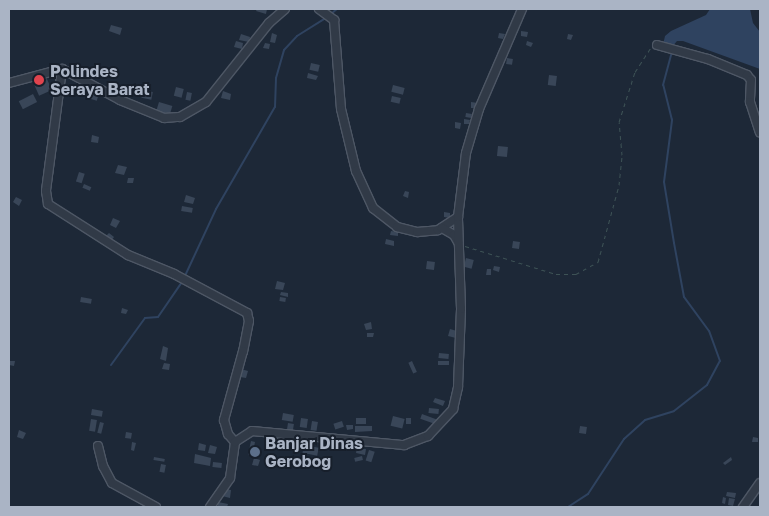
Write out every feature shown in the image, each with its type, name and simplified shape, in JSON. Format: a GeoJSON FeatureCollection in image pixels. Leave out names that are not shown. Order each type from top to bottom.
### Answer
{"type":"FeatureCollection","features":[{"type":"Feature","properties":{"kind":"street"},"geometry":{"type":"LineString","coordinates":[[9,83],[62,69],[146,111],[164,118],[180,117],[206,102],[269,23],[285,9]]}},
{"type":"Feature","properties":{"kind":"street"},"geometry":{"type":"LineString","coordinates":[[235,442],[259,430],[404,445],[428,436],[453,409],[458,387],[461,309],[458,217],[474,123],[522,9]]}},
{"type":"Feature","properties":{"kind":"street"},"geometry":{"type":"LineString","coordinates":[[322,10],[334,20],[341,109],[356,171],[366,197],[383,218],[397,227],[429,232],[442,228],[458,217]]}},
{"type":"Feature","properties":{"kind":"street"},"geometry":{"type":"LineString","coordinates":[[657,45],[671,48],[747,75],[751,80],[750,102],[760,132]]}},
{"type":"Feature","properties":{"kind":"street"},"geometry":{"type":"LineString","coordinates":[[62,69],[46,191],[48,204],[128,255],[198,286],[241,309],[249,317],[224,420],[228,434],[235,442],[230,478],[210,507]]}},
{"type":"Feature","properties":{"kind":"street"},"geometry":{"type":"LineString","coordinates":[[442,228],[454,235],[458,242]]}},
{"type":"Feature","properties":{"kind":"street"},"geometry":{"type":"LineString","coordinates":[[98,446],[102,466],[112,484],[156,507]]}},
{"type":"Feature","properties":{"kind":"street"},"geometry":{"type":"LineString","coordinates":[[743,507],[760,483]]}},
{"type":"Feature","properties":{"kind":"path"},"geometry":{"type":"LineString","coordinates":[[458,242],[483,254],[556,274],[576,274],[598,262],[619,185],[622,155],[618,127],[620,115],[643,56],[657,45]]}},
{"type":"Feature","properties":{"kind":"water"},"geometry":{"type":"Polygon","coordinates":[[[710,9],[750,9],[753,23],[760,32],[760,69],[683,41],[677,41],[671,48],[663,45],[665,36],[671,31],[706,15],[710,9]]]}},
{"type":"Feature","properties":{"kind":"building"},"geometry":{"type":"Polygon","coordinates":[[[257,9],[267,9],[266,14],[256,11],[257,9]]]}},
{"type":"Feature","properties":{"kind":"building"},"geometry":{"type":"Polygon","coordinates":[[[111,25],[122,28],[120,35],[109,31],[111,25]]]}},
{"type":"Feature","properties":{"kind":"building"},"geometry":{"type":"Polygon","coordinates":[[[521,31],[528,32],[527,37],[521,36],[521,31]]]}},
{"type":"Feature","properties":{"kind":"building"},"geometry":{"type":"Polygon","coordinates":[[[272,33],[277,35],[275,43],[270,42],[272,33]]]}},
{"type":"Feature","properties":{"kind":"building"},"geometry":{"type":"Polygon","coordinates":[[[499,33],[505,34],[503,39],[498,38],[499,33]]]}},
{"type":"Feature","properties":{"kind":"building"},"geometry":{"type":"Polygon","coordinates":[[[241,34],[250,37],[249,42],[239,40],[241,34]]]}},
{"type":"Feature","properties":{"kind":"building"},"geometry":{"type":"Polygon","coordinates":[[[568,34],[573,35],[571,40],[567,39],[568,34]]]}},
{"type":"Feature","properties":{"kind":"building"},"geometry":{"type":"Polygon","coordinates":[[[236,41],[243,43],[242,49],[234,47],[236,41]]]}},
{"type":"Feature","properties":{"kind":"building"},"geometry":{"type":"Polygon","coordinates":[[[527,41],[533,43],[531,47],[526,45],[527,41]]]}},
{"type":"Feature","properties":{"kind":"building"},"geometry":{"type":"Polygon","coordinates":[[[265,43],[270,44],[269,49],[263,48],[265,43]]]}},
{"type":"Feature","properties":{"kind":"building"},"geometry":{"type":"Polygon","coordinates":[[[507,58],[513,59],[512,65],[506,64],[507,58]]]}},
{"type":"Feature","properties":{"kind":"building"},"geometry":{"type":"Polygon","coordinates":[[[311,63],[320,65],[318,72],[309,70],[311,63]]]}},
{"type":"Feature","properties":{"kind":"building"},"geometry":{"type":"Polygon","coordinates":[[[308,73],[318,76],[316,80],[307,78],[308,73]]]}},
{"type":"Feature","properties":{"kind":"building"},"geometry":{"type":"Polygon","coordinates":[[[549,75],[557,76],[556,86],[548,85],[549,75]]]}},
{"type":"Feature","properties":{"kind":"building"},"geometry":{"type":"Polygon","coordinates":[[[47,79],[52,90],[39,96],[34,85],[47,79]]]}},
{"type":"Feature","properties":{"kind":"building"},"geometry":{"type":"Polygon","coordinates":[[[393,85],[405,88],[403,95],[391,92],[393,85]]]}},
{"type":"Feature","properties":{"kind":"building"},"geometry":{"type":"Polygon","coordinates":[[[176,87],[184,89],[182,98],[174,96],[176,87]]]}},
{"type":"Feature","properties":{"kind":"building"},"geometry":{"type":"Polygon","coordinates":[[[143,90],[153,92],[151,100],[141,98],[143,90]]]}},
{"type":"Feature","properties":{"kind":"building"},"geometry":{"type":"Polygon","coordinates":[[[223,91],[231,94],[230,100],[221,98],[223,91]]]}},
{"type":"Feature","properties":{"kind":"building"},"geometry":{"type":"Polygon","coordinates":[[[92,92],[99,94],[97,101],[90,99],[92,92]]]}},
{"type":"Feature","properties":{"kind":"building"},"geometry":{"type":"Polygon","coordinates":[[[187,92],[192,93],[190,101],[185,100],[187,92]]]}},
{"type":"Feature","properties":{"kind":"building"},"geometry":{"type":"Polygon","coordinates":[[[33,94],[37,102],[23,109],[19,101],[33,94]]]}},
{"type":"Feature","properties":{"kind":"building"},"geometry":{"type":"Polygon","coordinates":[[[392,96],[401,98],[399,104],[391,102],[392,96]]]}},
{"type":"Feature","properties":{"kind":"building"},"geometry":{"type":"Polygon","coordinates":[[[159,102],[172,106],[169,117],[156,113],[159,102]]]}},
{"type":"Feature","properties":{"kind":"building"},"geometry":{"type":"Polygon","coordinates":[[[471,102],[478,103],[477,108],[471,108],[471,102]]]}},
{"type":"Feature","properties":{"kind":"building"},"geometry":{"type":"Polygon","coordinates":[[[466,113],[472,114],[471,118],[465,117],[466,113]]]}},
{"type":"Feature","properties":{"kind":"building"},"geometry":{"type":"Polygon","coordinates":[[[464,119],[470,120],[469,124],[464,124],[464,119]]]}},
{"type":"Feature","properties":{"kind":"building"},"geometry":{"type":"Polygon","coordinates":[[[455,122],[461,123],[460,129],[455,128],[455,122]]]}},
{"type":"Feature","properties":{"kind":"building"},"geometry":{"type":"Polygon","coordinates":[[[92,135],[99,137],[98,143],[91,142],[92,135]]]}},
{"type":"Feature","properties":{"kind":"building"},"geometry":{"type":"Polygon","coordinates":[[[498,146],[508,147],[507,157],[497,156],[498,146]]]}},
{"type":"Feature","properties":{"kind":"building"},"geometry":{"type":"Polygon","coordinates":[[[118,165],[127,167],[124,175],[115,173],[118,165]]]}},
{"type":"Feature","properties":{"kind":"building"},"geometry":{"type":"Polygon","coordinates":[[[79,172],[85,174],[82,183],[76,182],[79,172]]]}},
{"type":"Feature","properties":{"kind":"building"},"geometry":{"type":"Polygon","coordinates":[[[128,178],[134,178],[133,183],[127,183],[128,178]]]}},
{"type":"Feature","properties":{"kind":"building"},"geometry":{"type":"Polygon","coordinates":[[[84,184],[91,187],[90,191],[82,188],[84,184]]]}},
{"type":"Feature","properties":{"kind":"building"},"geometry":{"type":"Polygon","coordinates":[[[405,191],[409,192],[408,198],[403,196],[405,191]]]}},
{"type":"Feature","properties":{"kind":"building"},"geometry":{"type":"Polygon","coordinates":[[[186,195],[195,198],[193,204],[184,202],[186,195]]]}},
{"type":"Feature","properties":{"kind":"building"},"geometry":{"type":"Polygon","coordinates":[[[16,197],[22,200],[19,206],[13,202],[16,197]]]}},
{"type":"Feature","properties":{"kind":"building"},"geometry":{"type":"Polygon","coordinates":[[[182,206],[193,208],[192,213],[181,211],[182,206]]]}},
{"type":"Feature","properties":{"kind":"building"},"geometry":{"type":"Polygon","coordinates":[[[444,212],[450,213],[450,218],[444,217],[444,212]]]}},
{"type":"Feature","properties":{"kind":"building"},"geometry":{"type":"Polygon","coordinates":[[[113,218],[120,221],[116,228],[110,225],[113,218]]]}},
{"type":"Feature","properties":{"kind":"building"},"geometry":{"type":"Polygon","coordinates":[[[391,231],[398,232],[398,236],[390,235],[391,231]]]}},
{"type":"Feature","properties":{"kind":"building"},"geometry":{"type":"Polygon","coordinates":[[[109,233],[114,237],[112,240],[106,236],[109,233]]]}},
{"type":"Feature","properties":{"kind":"building"},"geometry":{"type":"Polygon","coordinates":[[[386,239],[394,241],[394,246],[385,244],[386,239]]]}},
{"type":"Feature","properties":{"kind":"building"},"geometry":{"type":"Polygon","coordinates":[[[513,241],[520,242],[519,249],[512,248],[513,241]]]}},
{"type":"Feature","properties":{"kind":"building"},"geometry":{"type":"Polygon","coordinates":[[[466,258],[474,260],[472,269],[464,267],[466,258]]]}},
{"type":"Feature","properties":{"kind":"building"},"geometry":{"type":"Polygon","coordinates":[[[427,261],[435,262],[434,270],[426,269],[427,261]]]}},
{"type":"Feature","properties":{"kind":"building"},"geometry":{"type":"Polygon","coordinates":[[[494,266],[500,267],[499,272],[493,270],[494,266]]]}},
{"type":"Feature","properties":{"kind":"building"},"geometry":{"type":"Polygon","coordinates":[[[487,269],[491,269],[491,275],[486,275],[487,269]]]}},
{"type":"Feature","properties":{"kind":"building"},"geometry":{"type":"Polygon","coordinates":[[[277,281],[285,283],[283,290],[275,289],[277,281]]]}},
{"type":"Feature","properties":{"kind":"building"},"geometry":{"type":"Polygon","coordinates":[[[281,292],[288,293],[288,297],[280,295],[281,292]]]}},
{"type":"Feature","properties":{"kind":"building"},"geometry":{"type":"Polygon","coordinates":[[[81,297],[92,299],[91,304],[80,302],[81,297]]]}},
{"type":"Feature","properties":{"kind":"building"},"geometry":{"type":"Polygon","coordinates":[[[280,297],[286,298],[285,302],[279,301],[280,297]]]}},
{"type":"Feature","properties":{"kind":"building"},"geometry":{"type":"Polygon","coordinates":[[[122,308],[128,310],[126,314],[121,313],[122,308]]]}},
{"type":"Feature","properties":{"kind":"building"},"geometry":{"type":"Polygon","coordinates":[[[371,322],[372,329],[366,330],[364,324],[371,322]]]}},
{"type":"Feature","properties":{"kind":"building"},"geometry":{"type":"Polygon","coordinates":[[[450,329],[457,331],[456,338],[448,336],[450,329]]]}},
{"type":"Feature","properties":{"kind":"building"},"geometry":{"type":"Polygon","coordinates":[[[367,333],[374,333],[373,337],[367,337],[367,333]]]}},
{"type":"Feature","properties":{"kind":"building"},"geometry":{"type":"Polygon","coordinates":[[[163,346],[168,348],[166,361],[160,359],[163,346]]]}},
{"type":"Feature","properties":{"kind":"building"},"geometry":{"type":"Polygon","coordinates":[[[439,353],[449,354],[448,359],[438,358],[439,353]]]}},
{"type":"Feature","properties":{"kind":"building"},"geometry":{"type":"Polygon","coordinates":[[[10,361],[15,361],[14,366],[9,365],[10,361]]]}},
{"type":"Feature","properties":{"kind":"building"},"geometry":{"type":"Polygon","coordinates":[[[412,361],[417,372],[413,374],[408,363],[412,361]]]}},
{"type":"Feature","properties":{"kind":"building"},"geometry":{"type":"Polygon","coordinates":[[[438,361],[449,361],[449,365],[438,365],[438,361]]]}},
{"type":"Feature","properties":{"kind":"building"},"geometry":{"type":"Polygon","coordinates":[[[164,363],[170,364],[169,370],[162,369],[164,363]]]}},
{"type":"Feature","properties":{"kind":"building"},"geometry":{"type":"Polygon","coordinates":[[[241,369],[248,371],[246,378],[240,377],[241,369]]]}},
{"type":"Feature","properties":{"kind":"building"},"geometry":{"type":"Polygon","coordinates":[[[435,398],[445,401],[443,406],[433,402],[435,398]]]}},
{"type":"Feature","properties":{"kind":"building"},"geometry":{"type":"Polygon","coordinates":[[[429,408],[439,409],[438,414],[428,413],[429,408]]]}},
{"type":"Feature","properties":{"kind":"building"},"geometry":{"type":"Polygon","coordinates":[[[92,409],[103,411],[102,417],[91,415],[92,409]]]}},
{"type":"Feature","properties":{"kind":"building"},"geometry":{"type":"Polygon","coordinates":[[[283,413],[294,415],[293,422],[282,420],[283,413]]]}},
{"type":"Feature","properties":{"kind":"building"},"geometry":{"type":"Polygon","coordinates":[[[422,414],[436,419],[434,424],[420,419],[422,414]]]}},
{"type":"Feature","properties":{"kind":"building"},"geometry":{"type":"Polygon","coordinates":[[[393,416],[405,419],[402,429],[391,426],[393,416]]]}},
{"type":"Feature","properties":{"kind":"building"},"geometry":{"type":"Polygon","coordinates":[[[301,418],[308,419],[307,428],[300,427],[301,418]]]}},
{"type":"Feature","properties":{"kind":"building"},"geometry":{"type":"Polygon","coordinates":[[[356,418],[366,418],[366,424],[356,424],[356,418]]]}},
{"type":"Feature","properties":{"kind":"building"},"geometry":{"type":"Polygon","coordinates":[[[406,418],[411,418],[411,424],[406,424],[406,418]]]}},
{"type":"Feature","properties":{"kind":"building"},"geometry":{"type":"Polygon","coordinates":[[[91,419],[97,420],[95,432],[89,431],[91,419]]]}},
{"type":"Feature","properties":{"kind":"building"},"geometry":{"type":"Polygon","coordinates":[[[312,421],[318,422],[317,431],[311,430],[312,421]]]}},
{"type":"Feature","properties":{"kind":"building"},"geometry":{"type":"Polygon","coordinates":[[[342,421],[344,427],[335,429],[333,424],[342,421]]]}},
{"type":"Feature","properties":{"kind":"building"},"geometry":{"type":"Polygon","coordinates":[[[100,422],[104,423],[101,434],[97,433],[100,422]]]}},
{"type":"Feature","properties":{"kind":"building"},"geometry":{"type":"Polygon","coordinates":[[[288,423],[294,424],[293,431],[287,430],[288,423]]]}},
{"type":"Feature","properties":{"kind":"building"},"geometry":{"type":"Polygon","coordinates":[[[346,425],[353,425],[353,429],[347,430],[346,425]]]}},
{"type":"Feature","properties":{"kind":"building"},"geometry":{"type":"Polygon","coordinates":[[[355,426],[372,426],[372,431],[355,432],[355,426]]]}},
{"type":"Feature","properties":{"kind":"building"},"geometry":{"type":"Polygon","coordinates":[[[580,426],[587,427],[586,434],[579,433],[580,426]]]}},
{"type":"Feature","properties":{"kind":"building"},"geometry":{"type":"Polygon","coordinates":[[[19,430],[26,433],[23,439],[17,437],[19,430]]]}},
{"type":"Feature","properties":{"kind":"building"},"geometry":{"type":"Polygon","coordinates":[[[126,432],[132,433],[131,439],[125,438],[126,432]]]}},
{"type":"Feature","properties":{"kind":"building"},"geometry":{"type":"Polygon","coordinates":[[[753,437],[758,438],[758,442],[752,442],[753,437]]]}},
{"type":"Feature","properties":{"kind":"building","name":"Banjar Dinas Gerobog"},"geometry":{"type":"Polygon","coordinates":[[[251,441],[255,442],[254,447],[261,448],[259,458],[248,455],[251,441]]]}},
{"type":"Feature","properties":{"kind":"building"},"geometry":{"type":"Polygon","coordinates":[[[132,442],[136,443],[134,451],[131,450],[132,442]]]}},
{"type":"Feature","properties":{"kind":"building"},"geometry":{"type":"Polygon","coordinates":[[[199,443],[206,445],[205,451],[198,450],[199,443]]]}},
{"type":"Feature","properties":{"kind":"building"},"geometry":{"type":"Polygon","coordinates":[[[290,443],[296,444],[294,451],[289,450],[290,443]]]}},
{"type":"Feature","properties":{"kind":"building"},"geometry":{"type":"Polygon","coordinates":[[[210,445],[217,447],[215,454],[208,453],[210,445]]]}},
{"type":"Feature","properties":{"kind":"building"},"geometry":{"type":"Polygon","coordinates":[[[304,445],[319,448],[317,456],[302,453],[304,445]]]}},
{"type":"Feature","properties":{"kind":"building"},"geometry":{"type":"Polygon","coordinates":[[[357,448],[366,449],[365,455],[356,453],[357,448]]]}},
{"type":"Feature","properties":{"kind":"building"},"geometry":{"type":"Polygon","coordinates":[[[369,450],[375,452],[371,462],[366,460],[369,450]]]}},
{"type":"Feature","properties":{"kind":"building"},"geometry":{"type":"Polygon","coordinates":[[[195,454],[211,458],[210,466],[194,463],[195,454]]]}},
{"type":"Feature","properties":{"kind":"building"},"geometry":{"type":"Polygon","coordinates":[[[362,456],[363,460],[355,462],[354,458],[362,456]]]}},
{"type":"Feature","properties":{"kind":"building"},"geometry":{"type":"Polygon","coordinates":[[[154,457],[165,459],[164,462],[153,460],[154,457]]]}},
{"type":"Feature","properties":{"kind":"building"},"geometry":{"type":"Polygon","coordinates":[[[731,457],[732,460],[725,465],[723,463],[731,457]]]}},
{"type":"Feature","properties":{"kind":"building"},"geometry":{"type":"Polygon","coordinates":[[[254,458],[260,460],[258,466],[252,465],[254,458]]]}},
{"type":"Feature","properties":{"kind":"building"},"geometry":{"type":"Polygon","coordinates":[[[213,462],[222,463],[221,468],[212,467],[213,462]]]}},
{"type":"Feature","properties":{"kind":"building"},"geometry":{"type":"Polygon","coordinates":[[[161,464],[166,465],[164,473],[159,472],[161,464]]]}},
{"type":"Feature","properties":{"kind":"building"},"geometry":{"type":"Polygon","coordinates":[[[224,489],[231,490],[230,498],[222,496],[224,489]]]}},
{"type":"Feature","properties":{"kind":"building"},"geometry":{"type":"Polygon","coordinates":[[[727,492],[736,493],[735,498],[726,496],[727,492]]]}},
{"type":"Feature","properties":{"kind":"building"},"geometry":{"type":"Polygon","coordinates":[[[723,497],[726,498],[725,504],[722,503],[723,497]]]}},
{"type":"Feature","properties":{"kind":"building"},"geometry":{"type":"Polygon","coordinates":[[[729,498],[735,499],[733,506],[728,505],[729,498]]]}},
{"type":"Feature","properties":{"kind":"building"},"geometry":{"type":"Polygon","coordinates":[[[218,502],[228,504],[227,507],[218,507],[218,502]]]}},
{"type":"Feature","properties":{"kind":"waterway"},"geometry":{"type":"LineString","coordinates":[[331,14],[337,9]]}},
{"type":"Feature","properties":{"kind":"waterway"},"geometry":{"type":"LineString","coordinates":[[184,278],[216,209],[275,107],[276,78],[284,50],[297,36],[328,17]]}},
{"type":"Feature","properties":{"kind":"waterway"},"geometry":{"type":"LineString","coordinates":[[568,507],[588,494],[624,439],[645,420],[674,411],[707,385],[720,361],[709,331],[684,297],[664,182],[672,120],[663,85],[672,51]]}},
{"type":"Feature","properties":{"kind":"waterway"},"geometry":{"type":"LineString","coordinates":[[111,365],[145,318],[158,317],[182,282]]}},
{"type":"Feature","properties":{"kind":"place","name":"Polindes Seraya Barat"},"geometry":{"type":"Point","coordinates":[39,80]}},
{"type":"Feature","properties":{"kind":"place","name":"Banjar Dinas Gerobog"},"geometry":{"type":"Point","coordinates":[255,452]}}]}
